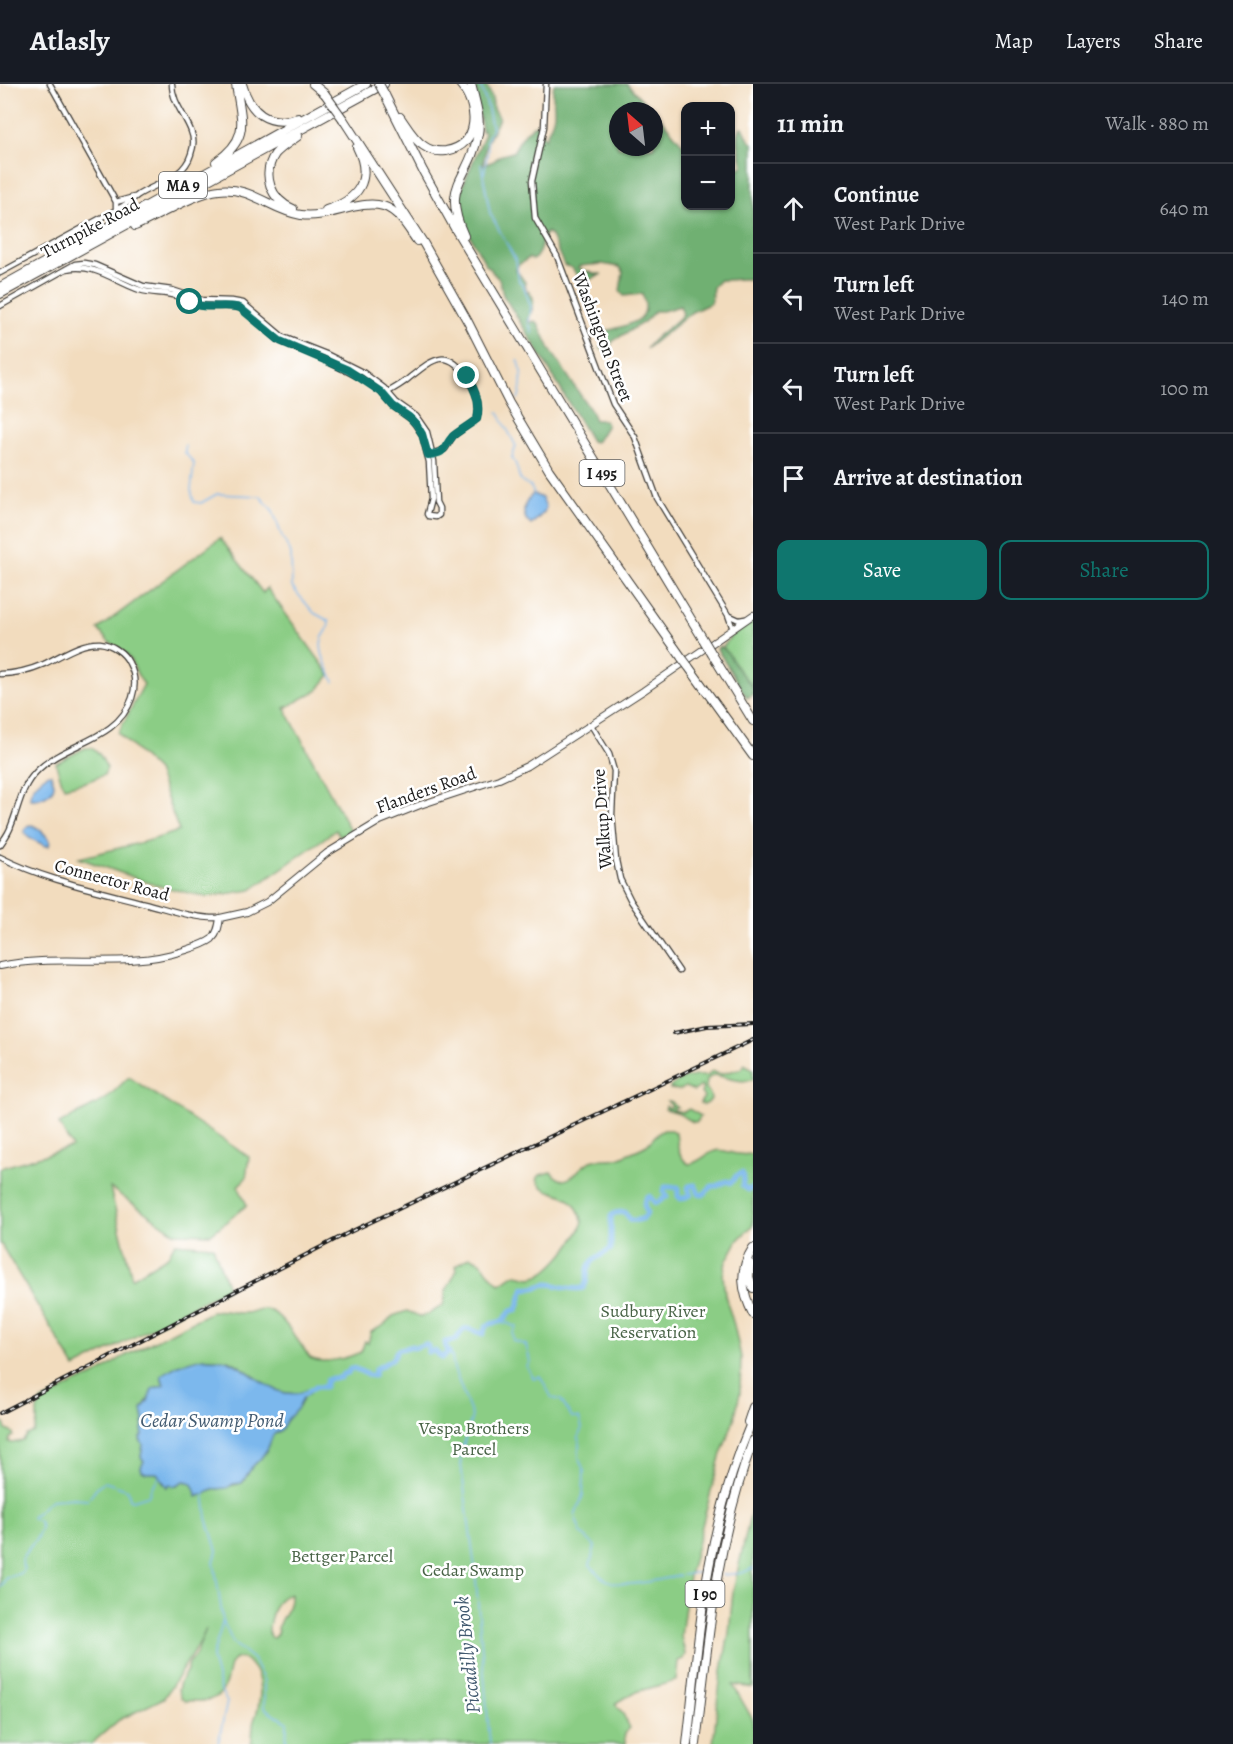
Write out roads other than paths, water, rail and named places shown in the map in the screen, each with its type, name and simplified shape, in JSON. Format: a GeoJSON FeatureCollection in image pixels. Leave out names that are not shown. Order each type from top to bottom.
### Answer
{"type":"FeatureCollection","features":[{"type":"Feature","properties":{"kind":"highway"},"geometry":{"type":"LineString","coordinates":[[160,197],[221,159],[237,143],[241,125],[236,84]]}},
{"type":"Feature","properties":{"kind":"highway"},"geometry":{"type":"LineString","coordinates":[[242,84],[255,110],[274,121],[295,119],[337,105]]}},
{"type":"Feature","properties":{"kind":"highway"},"geometry":{"type":"LineString","coordinates":[[313,84],[325,94]]}},
{"type":"Feature","properties":{"kind":"highway","name":"I 495"},"geometry":{"type":"LineString","coordinates":[[318,84],[407,216],[442,275],[513,410],[544,463],[753,756]]}},
{"type":"Feature","properties":{"kind":"highway","name":"Turnpike Road"},"geometry":{"type":"LineString","coordinates":[[0,294],[337,105],[366,84]]}},
{"type":"Feature","properties":{"kind":"highway"},"geometry":{"type":"LineString","coordinates":[[385,95],[421,145],[433,150],[446,151],[462,144],[473,127],[472,107],[460,84]]}},
{"type":"Feature","properties":{"kind":"highway"},"geometry":{"type":"LineString","coordinates":[[471,84],[479,115],[478,132],[475,145],[457,185],[454,204],[462,231],[486,280]]}},
{"type":"Feature","properties":{"kind":"highway","name":"Turnpike Road"},"geometry":{"type":"LineString","coordinates":[[0,287],[160,197],[337,105],[382,85]]}},
{"type":"Feature","properties":{"kind":"highway","name":"I 495"},"geometry":{"type":"LineString","coordinates":[[382,85],[431,185],[486,280],[753,721]]}},
{"type":"Feature","properties":{"kind":"highway"},"geometry":{"type":"LineString","coordinates":[[337,105],[282,148],[273,158],[269,170],[270,184],[275,196],[284,205],[301,211],[319,211],[338,205],[357,192],[363,180],[364,166],[343,119]]}},
{"type":"Feature","properties":{"kind":"highway"},"geometry":{"type":"LineString","coordinates":[[66,258],[204,194],[217,190],[233,190],[254,195],[282,210],[302,216],[322,215],[369,205],[385,207],[399,216],[442,275]]}},
{"type":"Feature","properties":{"kind":"highway"},"geometry":{"type":"LineString","coordinates":[[753,1248],[745,1264],[742,1280],[745,1296],[753,1314]]}},
{"type":"Feature","properties":{"kind":"highway"},"geometry":{"type":"LineString","coordinates":[[753,1256],[748,1273],[753,1288]]}},
{"type":"Feature","properties":{"kind":"highway"},"geometry":{"type":"LineString","coordinates":[[741,1447],[753,1407]]}},
{"type":"Feature","properties":{"kind":"highway","name":"I 90"},"geometry":{"type":"LineString","coordinates":[[687,1744],[709,1568],[721,1513],[741,1447],[753,1418]]}},
{"type":"Feature","properties":{"kind":"highway","name":"I 90"},"geometry":{"type":"LineString","coordinates":[[696,1744],[716,1579],[735,1493],[753,1441]]}},
{"type":"Feature","properties":{"kind":"highway"},"geometry":{"type":"LineString","coordinates":[[735,1493],[753,1451]]}},
{"type":"Feature","properties":{"kind":"main road","name":"Flanders Road"},"geometry":{"type":"LineString","coordinates":[[220,918],[247,912],[267,902],[327,853],[380,821],[516,772],[540,759],[753,615]]}},
{"type":"Feature","properties":{"kind":"main road"},"geometry":{"type":"LineString","coordinates":[[0,966],[33,962],[132,961],[163,957],[199,946],[210,940],[216,934],[220,918]]}},
{"type":"Feature","properties":{"kind":"street"},"geometry":{"type":"LineString","coordinates":[[50,84],[116,202],[116,210]]}},
{"type":"Feature","properties":{"kind":"street"},"geometry":{"type":"LineString","coordinates":[[0,273],[182,171],[189,161],[193,145],[191,131],[175,99],[172,84]]}},
{"type":"Feature","properties":{"kind":"street","name":"Washington Street"},"geometry":{"type":"LineString","coordinates":[[546,84],[544,127],[532,181],[535,218],[557,256],[613,405],[635,437],[657,498],[728,615],[733,629]]}},
{"type":"Feature","properties":{"kind":"street"},"geometry":{"type":"LineString","coordinates":[[116,202],[136,196]]}},
{"type":"Feature","properties":{"kind":"street"},"geometry":{"type":"LineString","coordinates":[[0,306],[75,264],[89,266],[107,269],[148,287],[172,290],[202,300],[243,303],[283,337],[364,373],[388,392],[396,402],[412,412],[427,432],[430,455],[431,499],[427,514],[436,517],[439,515],[436,502],[435,469],[430,455],[422,434],[416,424],[393,406],[381,392],[348,370],[280,341],[243,309],[232,306],[194,304],[176,296],[147,292],[89,266]]}},
{"type":"Feature","properties":{"kind":"street"},"geometry":{"type":"LineString","coordinates":[[388,392],[402,384],[426,364],[440,359],[452,360],[467,376],[479,403],[477,419],[453,436],[445,449],[430,455]]}},
{"type":"Feature","properties":{"kind":"street"},"geometry":{"type":"LineString","coordinates":[[728,615],[739,620],[746,619]]}},
{"type":"Feature","properties":{"kind":"street"},"geometry":{"type":"LineString","coordinates":[[0,674],[24,671],[88,644],[100,643],[118,651],[127,659],[135,684],[128,707],[118,721],[104,732],[50,760],[32,777],[22,793],[10,828],[0,845]]}},
{"type":"Feature","properties":{"kind":"street","name":"Walkup Drive"},"geometry":{"type":"LineString","coordinates":[[591,725],[609,754],[614,771],[612,814],[616,860],[621,882],[631,901],[679,971]]}},
{"type":"Feature","properties":{"kind":"street","name":"Connector Road"},"geometry":{"type":"LineString","coordinates":[[0,856],[32,872],[61,881],[197,917],[220,918]]}},
{"type":"Feature","properties":{"kind":"water"},"geometry":{"type":"Polygon","coordinates":[[[533,494],[542,498],[546,507],[531,525],[525,518],[524,510],[533,494]]]}},
{"type":"Feature","properties":{"kind":"water"},"geometry":{"type":"Polygon","coordinates":[[[48,774],[51,774],[54,783],[49,794],[41,798],[30,799],[33,788],[48,774]]]}},
{"type":"Feature","properties":{"kind":"water"},"geometry":{"type":"Polygon","coordinates":[[[32,825],[50,841],[49,846],[29,838],[24,831],[32,825]]]}},
{"type":"Feature","properties":{"kind":"water","name":"Cedar Swamp Pond"},"geometry":{"type":"Polygon","coordinates":[[[203,1358],[231,1362],[277,1390],[287,1393],[310,1391],[281,1430],[273,1435],[268,1448],[242,1483],[215,1489],[197,1497],[190,1483],[184,1481],[167,1487],[157,1473],[142,1471],[143,1445],[140,1439],[143,1435],[144,1420],[142,1409],[152,1389],[164,1385],[161,1375],[178,1365],[203,1358]]]}},
{"type":"Feature","properties":{"kind":"waterway"},"geometry":{"type":"LineString","coordinates":[[480,84],[492,128],[487,140],[488,150],[484,173]]}},
{"type":"Feature","properties":{"kind":"waterway"},"geometry":{"type":"LineString","coordinates":[[481,164],[490,213],[516,261],[519,281],[524,287],[531,307],[529,323],[532,333]]}},
{"type":"Feature","properties":{"kind":"waterway"},"geometry":{"type":"LineString","coordinates":[[518,360],[521,369],[518,399]]}},
{"type":"Feature","properties":{"kind":"waterway"},"geometry":{"type":"LineString","coordinates":[[498,412],[516,446],[512,458],[520,478],[531,487],[534,494]]}},
{"type":"Feature","properties":{"kind":"waterway"},"geometry":{"type":"LineString","coordinates":[[185,445],[185,453],[194,463],[191,490],[194,502],[201,503],[217,494],[260,496],[273,511],[291,554],[292,587],[314,613],[329,621],[328,629],[322,639],[321,650],[334,682]]}},
{"type":"Feature","properties":{"kind":"waterway"},"geometry":{"type":"LineString","coordinates":[[304,1394],[315,1387],[325,1387],[327,1380],[340,1378],[343,1374],[348,1373],[350,1368],[374,1376],[375,1369],[392,1359],[397,1351],[412,1346],[414,1348],[425,1344],[428,1346],[428,1352],[435,1351],[442,1358],[449,1352],[445,1342],[456,1340],[465,1329],[483,1334],[486,1326],[501,1321],[510,1311],[517,1310],[524,1288],[531,1289],[548,1284],[583,1288],[592,1262],[611,1249],[611,1216],[625,1212],[630,1220],[642,1219],[647,1213],[644,1204],[647,1197],[649,1196],[657,1203],[667,1196],[663,1191],[665,1187],[678,1187],[678,1196],[681,1199],[691,1195],[689,1186],[695,1185],[699,1194],[703,1195],[712,1186],[727,1181],[731,1183],[736,1176],[742,1173],[744,1177],[742,1186],[749,1190],[753,1187]]}},
{"type":"Feature","properties":{"kind":"waterway"},"geometry":{"type":"LineString","coordinates":[[502,1321],[504,1324],[517,1326],[513,1333],[514,1341],[526,1345],[530,1361],[527,1367],[534,1379],[540,1376],[552,1398],[561,1400],[572,1418],[579,1418],[582,1428],[579,1435],[579,1458],[584,1471],[583,1495],[575,1516],[581,1533],[595,1546],[590,1565],[603,1578],[624,1584],[704,1572]]}},
{"type":"Feature","properties":{"kind":"waterway","name":"Piccadilly Brook"},"geometry":{"type":"LineString","coordinates":[[449,1353],[472,1416],[460,1457],[475,1569],[490,1744]]}},
{"type":"Feature","properties":{"kind":"waterway"},"geometry":{"type":"LineString","coordinates":[[0,1588],[6,1578],[21,1573],[24,1569],[23,1557],[41,1528],[39,1521],[32,1518],[51,1500],[88,1499],[96,1488],[105,1482],[128,1490],[130,1499],[133,1500],[149,1495],[159,1477]]}},
{"type":"Feature","properties":{"kind":"waterway"},"geometry":{"type":"LineString","coordinates":[[204,1492],[207,1518],[217,1551],[214,1562],[223,1621],[233,1643],[253,1659],[264,1681],[264,1708],[287,1722],[286,1744]]}},
{"type":"Feature","properties":{"kind":"waterway"},"geometry":{"type":"LineString","coordinates":[[722,1575],[742,1573],[753,1568]]}},
{"type":"Feature","properties":{"kind":"waterway"},"geometry":{"type":"LineString","coordinates":[[218,1744],[227,1702],[220,1689],[212,1658],[223,1621]]}},
{"type":"Feature","properties":{"kind":"railway"},"geometry":{"type":"LineString","coordinates":[[674,1033],[707,1026],[753,1024]]}},
{"type":"Feature","properties":{"kind":"railway"},"geometry":{"type":"LineString","coordinates":[[0,1413],[350,1232],[753,1040]]}},
{"type":"Feature","properties":{"kind":"park label","name":"Sudbury River Reservation"},"geometry":{"type":"Point","coordinates":[653,1321]}},
{"type":"Feature","properties":{"kind":"park label","name":"Vespa Brothers Parcel"},"geometry":{"type":"Point","coordinates":[474,1438]}},
{"type":"Feature","properties":{"kind":"park label","name":"Bettger Parcel"},"geometry":{"type":"Point","coordinates":[342,1556]}},
{"type":"Feature","properties":{"kind":"park label","name":"Cedar Swamp"},"geometry":{"type":"Point","coordinates":[473,1570]}}]}
